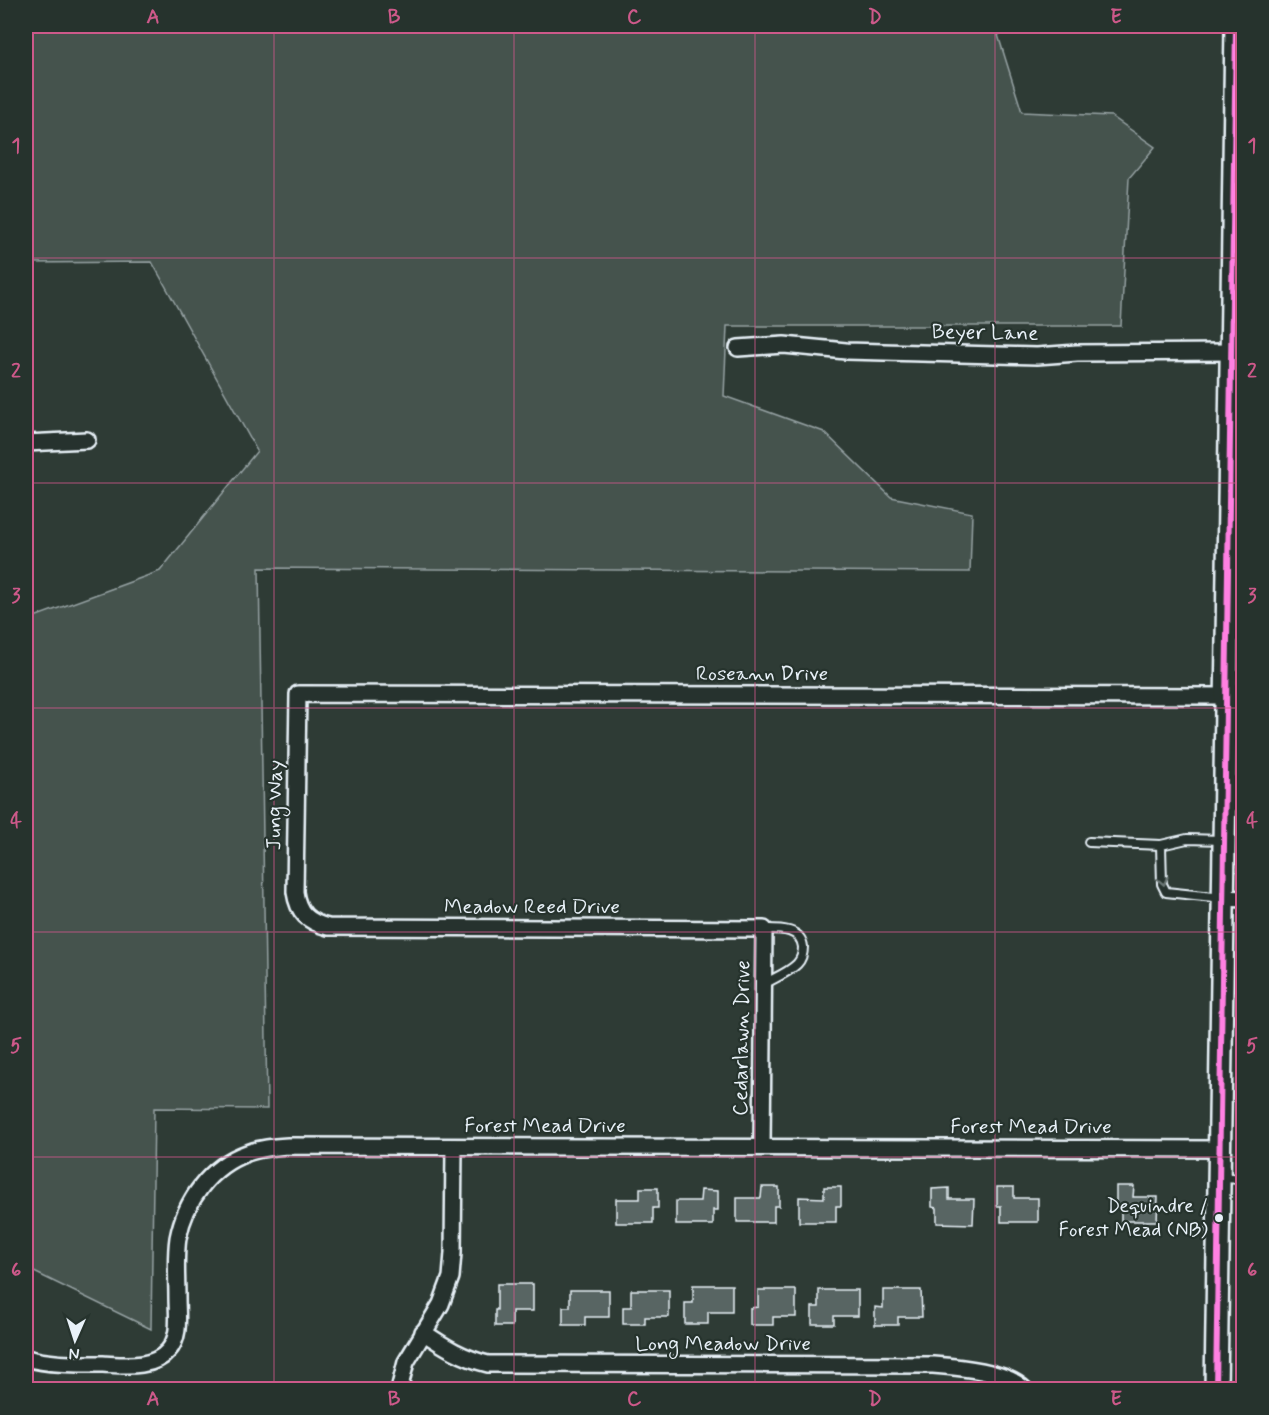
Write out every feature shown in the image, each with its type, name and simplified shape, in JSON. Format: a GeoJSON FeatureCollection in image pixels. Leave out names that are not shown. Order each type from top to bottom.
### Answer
{"type":"FeatureCollection","features":[{"type":"Feature","properties":{"kind":"main road"},"geometry":{"type":"LineString","coordinates":[[1216,1389],[1219,1149],[1233,899],[1224,840],[1237,426],[1232,352],[1238,269],[1236,26]]}},
{"type":"Feature","properties":{"kind":"street","name":"Beyer Lane"},"geometry":{"type":"LineString","coordinates":[[738,348],[784,345],[846,351],[1037,356],[1077,353],[1232,352]]}},
{"type":"Feature","properties":{"kind":"street"},"geometry":{"type":"LineString","coordinates":[[26,443],[87,440]]}},
{"type":"Feature","properties":{"kind":"street","name":"Roseann Drive"},"geometry":{"type":"LineString","coordinates":[[298,694],[1227,696]]}},
{"type":"Feature","properties":{"kind":"street","name":"Jung Way"},"geometry":{"type":"LineString","coordinates":[[298,694],[295,892],[296,904],[303,915]]}},
{"type":"Feature","properties":{"kind":"street","name":"Meadow Reed Drive"},"geometry":{"type":"LineString","coordinates":[[303,915],[314,924],[328,927],[764,929]]}},
{"type":"Feature","properties":{"kind":"street","name":"Cedarlawn Drive"},"geometry":{"type":"LineString","coordinates":[[762,1147],[764,929]]}},
{"type":"Feature","properties":{"kind":"street","name":"Forest Mead Drive"},"geometry":{"type":"LineString","coordinates":[[26,1358],[60,1364],[130,1365],[158,1359],[168,1351],[174,1341],[177,1327],[177,1256],[182,1223],[188,1208],[206,1180],[219,1168],[248,1152],[288,1146],[1219,1149]]}},
{"type":"Feature","properties":{"kind":"street"},"geometry":{"type":"LineString","coordinates":[[399,1389],[406,1362],[446,1295],[451,1277],[454,1147]]}},
{"type":"Feature","properties":{"kind":"street","name":"Long Meadow Drive"},"geometry":{"type":"LineString","coordinates":[[423,1332],[452,1352],[488,1364],[933,1365],[954,1366],[1009,1378],[1026,1389]]}},
{"type":"Feature","properties":{"kind":"lane"},"geometry":{"type":"LineString","coordinates":[[1089,842],[1161,845],[1187,839],[1224,840]]}},
{"type":"Feature","properties":{"kind":"lane"},"geometry":{"type":"LineString","coordinates":[[1161,845],[1162,884],[1166,892],[1233,899]]}},
{"type":"Feature","properties":{"kind":"lane"},"geometry":{"type":"LineString","coordinates":[[764,929],[790,931],[798,936],[802,943],[803,953],[799,962],[764,984]]}},
{"type":"Feature","properties":{"kind":"lane"},"geometry":{"type":"LineString","coordinates":[[1219,1178],[1244,1179]]}},
{"type":"Feature","properties":{"kind":"shaded area"},"geometry":{"type":"Polygon","coordinates":[[[26,26],[1015,26],[998,35],[1022,112],[1111,116],[1155,147],[1129,178],[1121,326],[727,326],[724,396],[824,432],[891,497],[972,513],[970,572],[259,568],[267,1109],[154,1108],[151,1329],[26,1268],[26,620],[160,571],[257,451],[152,262],[26,263],[26,26]]]}},
{"type":"Feature","properties":{"kind":"building"},"geometry":{"type":"Polygon","coordinates":[[[1116,1186],[1134,1186],[1133,1197],[1158,1197],[1157,1221],[1121,1221],[1121,1205],[1116,1205],[1116,1186]]]}},
{"type":"Feature","properties":{"kind":"building"},"geometry":{"type":"Polygon","coordinates":[[[762,1187],[779,1187],[779,1206],[774,1206],[774,1222],[737,1222],[737,1198],[761,1198],[762,1187]]]}},
{"type":"Feature","properties":{"kind":"building"},"geometry":{"type":"Polygon","coordinates":[[[824,1187],[841,1187],[841,1206],[836,1206],[836,1222],[799,1222],[799,1197],[824,1198],[824,1187]]]}},
{"type":"Feature","properties":{"kind":"building"},"geometry":{"type":"Polygon","coordinates":[[[997,1187],[1014,1187],[1014,1198],[1038,1198],[1038,1222],[1001,1222],[1001,1206],[997,1206],[997,1187]]]}},
{"type":"Feature","properties":{"kind":"building"},"geometry":{"type":"Polygon","coordinates":[[[640,1188],[658,1188],[658,1208],[653,1208],[653,1223],[616,1223],[616,1199],[640,1199],[640,1188]]]}},
{"type":"Feature","properties":{"kind":"building"},"geometry":{"type":"Polygon","coordinates":[[[949,1188],[949,1199],[974,1199],[973,1224],[937,1223],[937,1208],[932,1207],[932,1189],[949,1188]]]}},
{"type":"Feature","properties":{"kind":"building"},"geometry":{"type":"Polygon","coordinates":[[[701,1190],[718,1191],[718,1210],[713,1210],[713,1225],[676,1225],[676,1201],[700,1201],[701,1190]]]}},
{"type":"Feature","properties":{"kind":"building"},"geometry":{"type":"Polygon","coordinates":[[[497,1284],[533,1284],[533,1311],[512,1311],[512,1326],[495,1326],[497,1284]]]}},
{"type":"Feature","properties":{"kind":"building"},"geometry":{"type":"Polygon","coordinates":[[[693,1285],[732,1285],[732,1312],[708,1312],[708,1324],[685,1324],[685,1303],[693,1303],[693,1285]]]}},
{"type":"Feature","properties":{"kind":"building"},"geometry":{"type":"Polygon","coordinates":[[[570,1290],[609,1290],[609,1317],[585,1317],[585,1325],[563,1325],[563,1307],[570,1307],[570,1290]]]}},
{"type":"Feature","properties":{"kind":"building"},"geometry":{"type":"Polygon","coordinates":[[[631,1290],[669,1290],[669,1317],[645,1317],[645,1324],[623,1324],[623,1307],[631,1307],[631,1290]]]}},
{"type":"Feature","properties":{"kind":"building"},"geometry":{"type":"Polygon","coordinates":[[[758,1290],[796,1290],[796,1317],[773,1317],[773,1325],[750,1325],[750,1308],[758,1307],[758,1290]]]}},
{"type":"Feature","properties":{"kind":"building"},"geometry":{"type":"Polygon","coordinates":[[[819,1290],[858,1290],[858,1316],[834,1316],[834,1324],[812,1324],[812,1307],[819,1307],[819,1290]]]}},
{"type":"Feature","properties":{"kind":"building"},"geometry":{"type":"Polygon","coordinates":[[[883,1290],[921,1290],[922,1317],[898,1317],[898,1325],[875,1325],[875,1307],[883,1308],[883,1290]]]}},
{"type":"Feature","properties":{"kind":"transit line"},"geometry":{"type":"LineString","coordinates":[[1216,1390],[1236,26]]}},
{"type":"Feature","properties":{"kind":"place","name":"Dequindre / Forest Mead (NB)"},"geometry":{"type":"Point","coordinates":[1219,1218]}}]}
